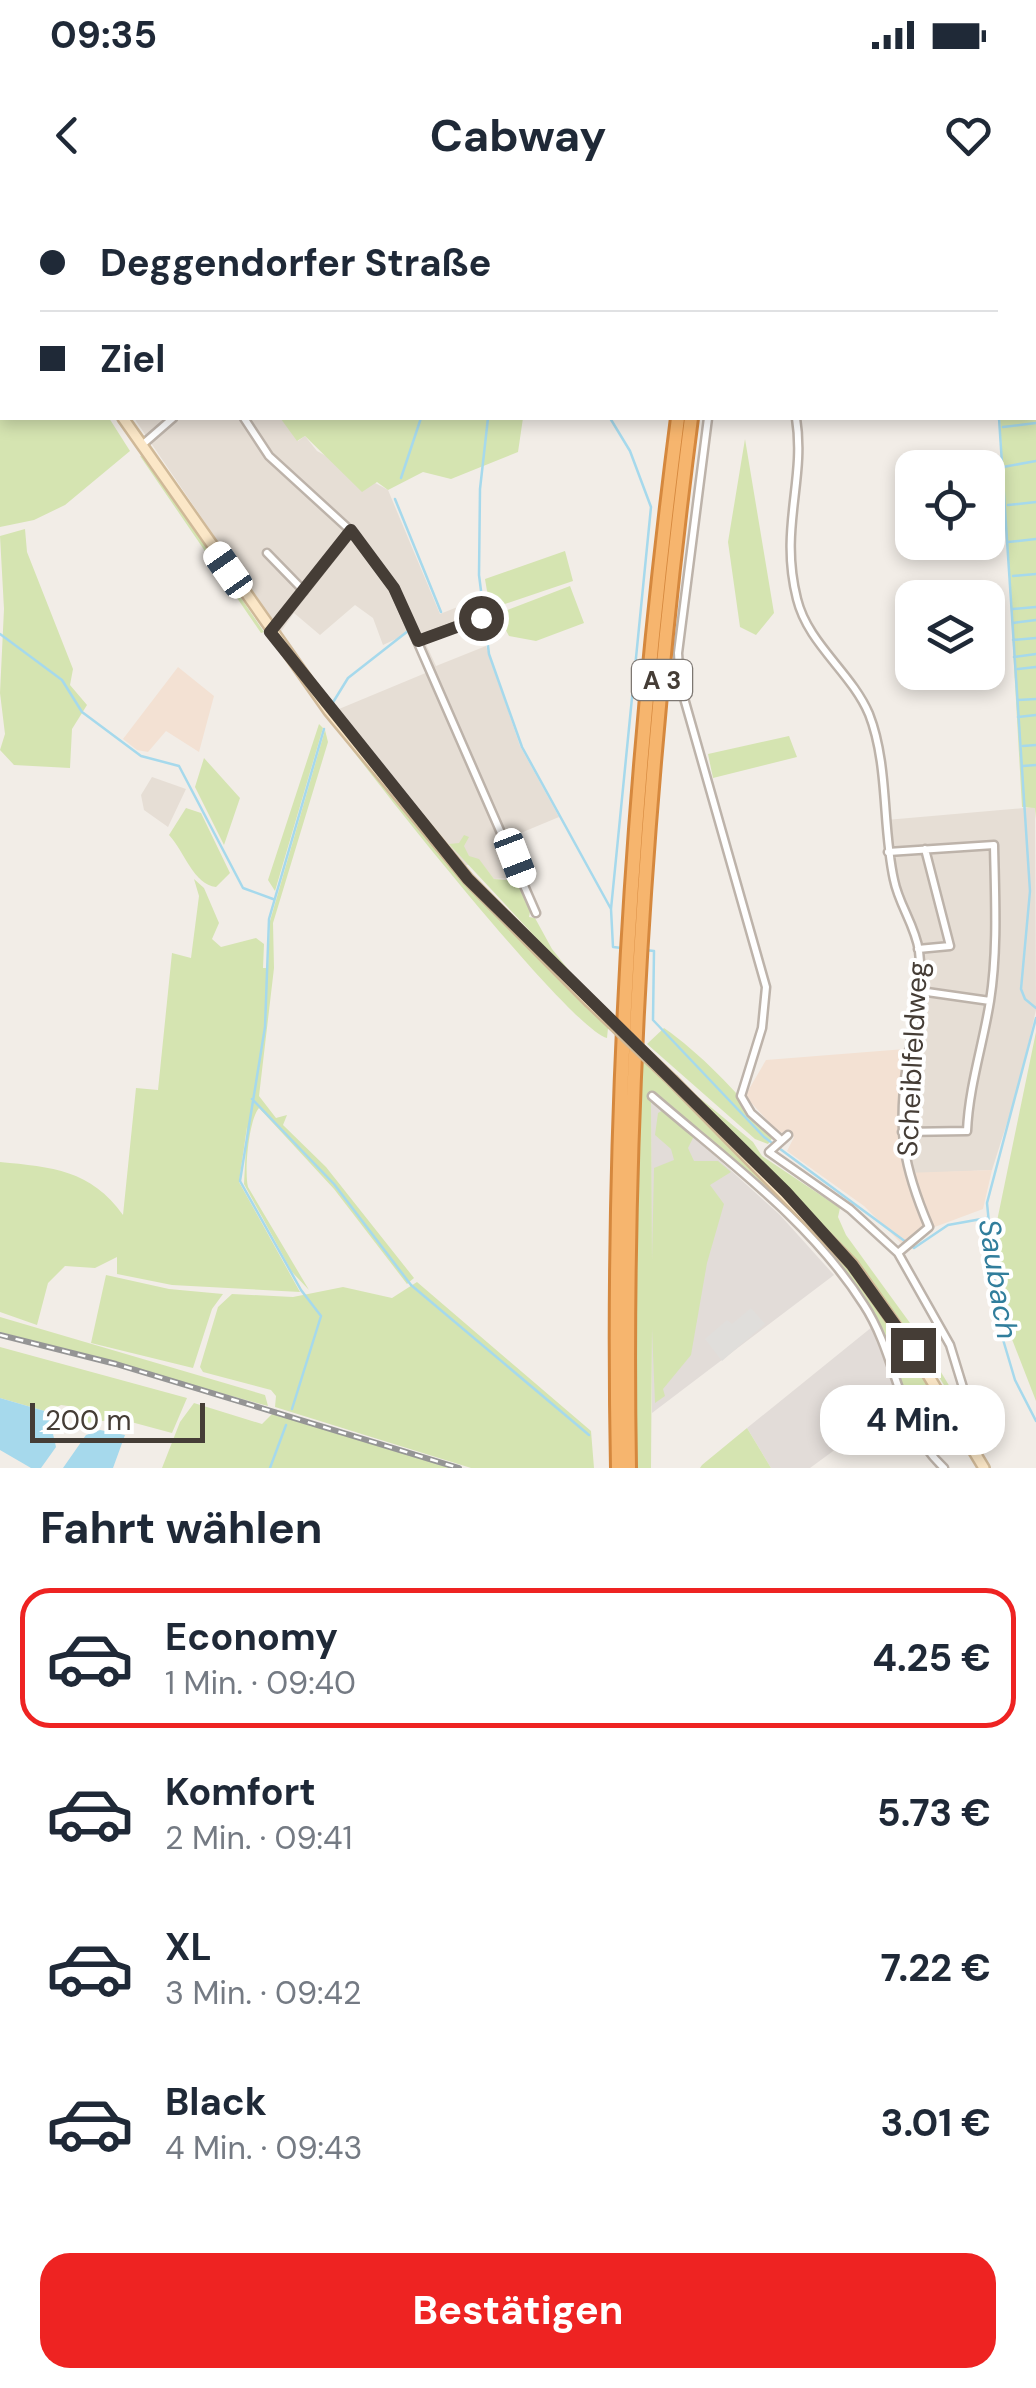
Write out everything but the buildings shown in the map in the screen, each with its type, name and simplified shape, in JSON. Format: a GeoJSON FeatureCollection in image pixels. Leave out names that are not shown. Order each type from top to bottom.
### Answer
{"type":"FeatureCollection","features":[{"type":"Feature","properties":{"kind":"highway","name":"A 3"},"geometry":{"type":"LineString","coordinates":[[628,1468],[628,1181],[644,719],[678,420]]}},
{"type":"Feature","properties":{"kind":"highway","name":"A 3"},"geometry":{"type":"LineString","coordinates":[[618,1468],[618,1169],[634,950],[691,420]]}},
{"type":"Feature","properties":{"kind":"main road"},"geometry":{"type":"LineString","coordinates":[[125,420],[270,632],[468,879],[852,1265],[936,1385],[984,1468]]}},
{"type":"Feature","properties":{"kind":"street"},"geometry":{"type":"LineString","coordinates":[[142,445],[169,420]]}},
{"type":"Feature","properties":{"kind":"street"},"geometry":{"type":"LineString","coordinates":[[245,420],[269,456],[351,530],[394,588],[536,913]]}},
{"type":"Feature","properties":{"kind":"street"},"geometry":{"type":"LineString","coordinates":[[708,420],[678,653],[680,684],[766,987],[762,1028],[741,1096],[779,1141],[769,1152],[904,1248],[963,1381],[970,1407],[917,1436]]}},
{"type":"Feature","properties":{"kind":"street","name":"Scheiblfeldweg"},"geometry":{"type":"LineString","coordinates":[[796,420],[797,461],[788,527],[792,582],[808,625],[868,712],[878,751],[895,886],[918,950],[920,991],[906,1066],[902,1132],[906,1172],[929,1227],[904,1248]]}},
{"type":"Feature","properties":{"kind":"street"},"geometry":{"type":"LineString","coordinates":[[270,632],[351,530]]}},
{"type":"Feature","properties":{"kind":"street"},"geometry":{"type":"LineString","coordinates":[[267,553],[304,591]]}},
{"type":"Feature","properties":{"kind":"street"},"geometry":{"type":"LineString","coordinates":[[418,641],[486,615]]}},
{"type":"Feature","properties":{"kind":"street"},"geometry":{"type":"LineString","coordinates":[[888,852],[994,845],[996,920],[990,1001],[975,1060],[967,1131],[902,1132]]}},
{"type":"Feature","properties":{"kind":"street"},"geometry":{"type":"LineString","coordinates":[[918,950],[950,946],[925,849]]}},
{"type":"Feature","properties":{"kind":"street"},"geometry":{"type":"LineString","coordinates":[[920,991],[990,1001]]}},
{"type":"Feature","properties":{"kind":"street"},"geometry":{"type":"LineString","coordinates":[[652,1096],[786,1211],[851,1286],[889,1351],[917,1436],[944,1468]]}},
{"type":"Feature","properties":{"kind":"street"},"geometry":{"type":"LineString","coordinates":[[936,1385],[936,1422]]}},
{"type":"Feature","properties":{"kind":"street"},"geometry":{"type":"LineString","coordinates":[[917,1436],[936,1422],[955,1416]]}},
{"type":"Feature","properties":{"kind":"shaded area"},"geometry":{"type":"Polygon","coordinates":[[[135,420],[284,420],[298,441],[305,436],[317,451],[388,490],[440,614],[480,598],[483,619],[425,642],[436,666],[486,646],[520,746],[559,817],[504,840],[519,877],[494,879],[479,860],[465,866],[339,709],[428,672],[411,632],[383,645],[373,618],[355,605],[320,635],[294,613],[280,633],[135,420]]]}},
{"type":"Feature","properties":{"kind":"shaded area"},"geometry":{"type":"Polygon","coordinates":[[[178,667],[214,696],[199,752],[166,731],[148,752],[137,750],[123,739],[178,667]]]}},
{"type":"Feature","properties":{"kind":"shaded area"},"geometry":{"type":"Polygon","coordinates":[[[152,777],[186,789],[168,827],[144,810],[141,795],[152,777]]]}},
{"type":"Feature","properties":{"kind":"shaded area"},"geometry":{"type":"Polygon","coordinates":[[[1035,807],[1036,1010],[1019,1085],[992,1170],[905,1174],[902,1110],[917,970],[914,941],[888,876],[886,820],[1035,807]]]}},
{"type":"Feature","properties":{"kind":"shaded area"},"geometry":{"type":"Polygon","coordinates":[[[905,1049],[905,1173],[992,1170],[983,1209],[932,1228],[907,1249],[864,1206],[787,1151],[794,1137],[777,1131],[745,1096],[766,1060],[905,1049]]]}},
{"type":"Feature","properties":{"kind":"shaded area"},"geometry":{"type":"Polygon","coordinates":[[[651,1098],[780,1215],[834,1275],[652,1413],[651,1098]]]}},
{"type":"Feature","properties":{"kind":"shaded area"},"geometry":{"type":"Polygon","coordinates":[[[751,1308],[765,1324],[722,1361],[705,1339],[727,1320],[732,1324],[751,1308]]]}},
{"type":"Feature","properties":{"kind":"shaded area"},"geometry":{"type":"Polygon","coordinates":[[[872,1327],[890,1363],[900,1402],[810,1468],[771,1468],[747,1428],[872,1327]]]}},
{"type":"Feature","properties":{"kind":"green space"},"geometry":{"type":"Polygon","coordinates":[[[0,420],[110,420],[130,451],[65,505],[34,520],[0,527],[0,420]]]}},
{"type":"Feature","properties":{"kind":"green space"},"geometry":{"type":"Polygon","coordinates":[[[282,420],[523,420],[518,452],[451,479],[423,472],[388,490],[377,482],[362,492],[305,436],[297,441],[282,420]]]}},
{"type":"Feature","properties":{"kind":"green space"},"geometry":{"type":"Polygon","coordinates":[[[1000,420],[1036,420],[1036,819],[1035,808],[1022,807],[1005,450],[1002,450],[1000,420]]]}},
{"type":"Feature","properties":{"kind":"green space"},"geometry":{"type":"Polygon","coordinates":[[[745,439],[774,613],[756,635],[740,627],[728,542],[745,439]]]}},
{"type":"Feature","properties":{"kind":"green space"},"geometry":{"type":"Polygon","coordinates":[[[140,456],[146,457],[264,632],[261,633],[140,456]]]}},
{"type":"Feature","properties":{"kind":"green space"},"geometry":{"type":"Polygon","coordinates":[[[25,529],[27,552],[73,669],[70,685],[87,705],[72,729],[70,768],[14,765],[0,750],[5,734],[0,693],[4,609],[0,536],[25,529]]]}},
{"type":"Feature","properties":{"kind":"green space"},"geometry":{"type":"Polygon","coordinates":[[[565,551],[573,581],[490,609],[485,579],[565,551]]]}},
{"type":"Feature","properties":{"kind":"green space"},"geometry":{"type":"Polygon","coordinates":[[[570,586],[584,623],[536,641],[509,636],[497,614],[570,586]]]}},
{"type":"Feature","properties":{"kind":"green space"},"geometry":{"type":"Polygon","coordinates":[[[331,721],[470,884],[608,1028],[607,1038],[586,1024],[512,946],[331,721]]]}},
{"type":"Feature","properties":{"kind":"green space"},"geometry":{"type":"Polygon","coordinates":[[[319,724],[323,728],[275,891],[268,880],[319,724]]]}},
{"type":"Feature","properties":{"kind":"green space"},"geometry":{"type":"Polygon","coordinates":[[[325,730],[328,742],[273,923],[274,968],[259,1096],[276,1118],[287,1115],[283,1125],[326,1167],[414,1278],[407,1284],[334,1189],[259,1108],[248,1146],[248,1187],[309,1290],[292,1272],[244,1184],[247,1127],[239,1182],[300,1292],[172,1285],[117,1274],[117,1257],[95,1268],[65,1266],[48,1283],[37,1325],[0,1312],[0,1162],[53,1169],[84,1180],[98,1188],[123,1215],[136,1088],[158,1090],[172,953],[191,958],[199,896],[194,879],[204,888],[219,923],[212,939],[221,947],[256,938],[264,944],[263,968],[268,968],[270,921],[325,730]]]}},
{"type":"Feature","properties":{"kind":"green space"},"geometry":{"type":"Polygon","coordinates":[[[789,736],[797,757],[713,778],[708,754],[789,736]]]}},
{"type":"Feature","properties":{"kind":"green space"},"geometry":{"type":"Polygon","coordinates":[[[204,758],[240,798],[224,845],[195,787],[204,758]]]}},
{"type":"Feature","properties":{"kind":"green space"},"geometry":{"type":"Polygon","coordinates":[[[186,808],[201,813],[230,873],[216,887],[195,874],[169,835],[186,808]]]}},
{"type":"Feature","properties":{"kind":"green space"},"geometry":{"type":"Polygon","coordinates":[[[464,835],[469,837],[464,846],[469,856],[479,859],[494,879],[519,881],[531,907],[529,917],[535,918],[552,949],[583,988],[449,844],[459,843],[464,835]]]}},
{"type":"Feature","properties":{"kind":"green space"},"geometry":{"type":"Polygon","coordinates":[[[664,1028],[694,1051],[736,1093],[773,1137],[768,1144],[755,1139],[647,1044],[664,1028]]]}},
{"type":"Feature","properties":{"kind":"green space"},"geometry":{"type":"Polygon","coordinates":[[[1036,1032],[1036,1401],[1008,1329],[996,1226],[1036,1032]]]}},
{"type":"Feature","properties":{"kind":"green space"},"geometry":{"type":"Polygon","coordinates":[[[639,1057],[803,1216],[878,1305],[935,1400],[937,1409],[928,1424],[916,1422],[881,1326],[842,1269],[744,1171],[667,1103],[651,1098],[652,1261],[654,1168],[674,1160],[671,1149],[655,1135],[658,1113],[665,1109],[694,1136],[688,1148],[694,1161],[718,1161],[731,1172],[710,1185],[724,1204],[707,1263],[691,1355],[663,1389],[665,1396],[655,1403],[652,1328],[651,1468],[637,1468],[634,1268],[639,1057]]]}},
{"type":"Feature","properties":{"kind":"green space"},"geometry":{"type":"Polygon","coordinates":[[[678,1080],[753,1142],[762,1156],[840,1208],[838,1217],[846,1235],[918,1334],[956,1397],[965,1394],[965,1407],[960,1409],[956,1405],[897,1316],[829,1232],[756,1154],[678,1080]]]}},
{"type":"Feature","properties":{"kind":"green space"},"geometry":{"type":"Polygon","coordinates":[[[106,1275],[169,1289],[223,1294],[212,1309],[193,1368],[91,1343],[106,1275]]]}},
{"type":"Feature","properties":{"kind":"green space"},"geometry":{"type":"Polygon","coordinates":[[[417,1282],[591,1431],[594,1468],[471,1468],[275,1407],[276,1396],[271,1390],[203,1372],[200,1367],[218,1307],[232,1294],[293,1297],[343,1287],[392,1298],[417,1282]]]}},
{"type":"Feature","properties":{"kind":"green space"},"geometry":{"type":"Polygon","coordinates":[[[0,1317],[265,1395],[268,1406],[0,1332],[0,1317]]]}},
{"type":"Feature","properties":{"kind":"green space"},"geometry":{"type":"Polygon","coordinates":[[[0,1347],[187,1398],[172,1433],[120,1419],[85,1423],[75,1407],[61,1405],[48,1412],[0,1398],[0,1347]]]}},
{"type":"Feature","properties":{"kind":"green space"},"geometry":{"type":"Polygon","coordinates":[[[194,1403],[262,1424],[273,1413],[450,1468],[162,1468],[180,1422],[194,1403]]]}},
{"type":"Feature","properties":{"kind":"green space"},"geometry":{"type":"Polygon","coordinates":[[[747,1428],[771,1468],[700,1468],[702,1465],[747,1428]]]}},
{"type":"Feature","properties":{"kind":"water"},"geometry":{"type":"Polygon","coordinates":[[[0,1398],[48,1412],[56,1447],[41,1468],[31,1468],[0,1450],[0,1398]]]}},
{"type":"Feature","properties":{"kind":"water"},"geometry":{"type":"Polygon","coordinates":[[[100,1430],[125,1435],[113,1468],[63,1468],[86,1435],[100,1430]]]}},
{"type":"Feature","properties":{"kind":"waterway"},"geometry":{"type":"LineString","coordinates":[[401,478],[420,420]]}},
{"type":"Feature","properties":{"kind":"waterway"},"geometry":{"type":"LineString","coordinates":[[488,420],[480,489],[479,575],[489,654],[522,747],[611,909],[613,947],[622,948]]}},
{"type":"Feature","properties":{"kind":"waterway"},"geometry":{"type":"LineString","coordinates":[[611,420],[630,451],[651,507],[611,909]]}},
{"type":"Feature","properties":{"kind":"waterway"},"geometry":{"type":"LineString","coordinates":[[999,420],[1030,891],[1021,989],[1025,999],[1036,1008]]}},
{"type":"Feature","properties":{"kind":"waterway"},"geometry":{"type":"LineString","coordinates":[[1003,427],[1036,423]]}},
{"type":"Feature","properties":{"kind":"waterway"},"geometry":{"type":"LineString","coordinates":[[1005,467],[1036,461]]}},
{"type":"Feature","properties":{"kind":"waterway"},"geometry":{"type":"LineString","coordinates":[[395,499],[441,612]]}},
{"type":"Feature","properties":{"kind":"waterway"},"geometry":{"type":"LineString","coordinates":[[1008,505],[1036,502]]}},
{"type":"Feature","properties":{"kind":"waterway"},"geometry":{"type":"LineString","coordinates":[[1008,542],[1036,539]]}},
{"type":"Feature","properties":{"kind":"waterway"},"geometry":{"type":"LineString","coordinates":[[1013,576],[1036,574]]}},
{"type":"Feature","properties":{"kind":"waterway"},"geometry":{"type":"LineString","coordinates":[[1013,609],[1036,607]]}},
{"type":"Feature","properties":{"kind":"waterway"},"geometry":{"type":"LineString","coordinates":[[1013,623],[1036,620]]}},
{"type":"Feature","properties":{"kind":"waterway"},"geometry":{"type":"LineString","coordinates":[[332,704],[348,678],[408,631]]}},
{"type":"Feature","properties":{"kind":"waterway"},"geometry":{"type":"LineString","coordinates":[[0,634],[62,680],[82,712],[141,756],[179,766],[243,888],[273,899]]}},
{"type":"Feature","properties":{"kind":"waterway"},"geometry":{"type":"LineString","coordinates":[[1013,640],[1036,638]]}},
{"type":"Feature","properties":{"kind":"waterway"},"geometry":{"type":"LineString","coordinates":[[1014,657],[1036,654]]}},
{"type":"Feature","properties":{"kind":"waterway"},"geometry":{"type":"LineString","coordinates":[[1018,669],[1036,667]]}},
{"type":"Feature","properties":{"kind":"waterway"},"geometry":{"type":"LineString","coordinates":[[1018,700],[1036,699]]}},
{"type":"Feature","properties":{"kind":"waterway"},"geometry":{"type":"LineString","coordinates":[[1018,717],[1036,715]]}},
{"type":"Feature","properties":{"kind":"waterway"},"geometry":{"type":"LineString","coordinates":[[292,1409],[321,1316],[301,1290],[240,1181],[265,1027],[269,919],[324,729]]}},
{"type":"Feature","properties":{"kind":"waterway"},"geometry":{"type":"LineString","coordinates":[[1023,746],[1036,745]]}},
{"type":"Feature","properties":{"kind":"waterway"},"geometry":{"type":"LineString","coordinates":[[1023,766],[1036,765]]}},
{"type":"Feature","properties":{"kind":"waterway"},"geometry":{"type":"LineString","coordinates":[[645,950],[654,951],[653,1020],[764,1137],[914,1248],[948,1225],[987,1218]]}},
{"type":"Feature","properties":{"kind":"waterway","name":"Saubach"},"geometry":{"type":"LineString","coordinates":[[1036,1018],[987,1203],[999,1326],[1015,1380],[1036,1421]]}},
{"type":"Feature","properties":{"kind":"waterway"},"geometry":{"type":"LineString","coordinates":[[252,1099],[334,1184],[411,1285],[589,1435]]}},
{"type":"Feature","properties":{"kind":"waterway"},"geometry":{"type":"LineString","coordinates":[[270,1468],[286,1425]]}},
{"type":"Feature","properties":{"kind":"railway"},"geometry":{"type":"LineString","coordinates":[[0,1335],[116,1364],[459,1468]]}},
{"type":"Feature","properties":{"kind":"route"},"geometry":{"type":"LineString","coordinates":[[481,618],[418,641],[394,588],[351,530],[270,632],[468,879],[786,1192],[852,1265],[913,1350]]}}]}
